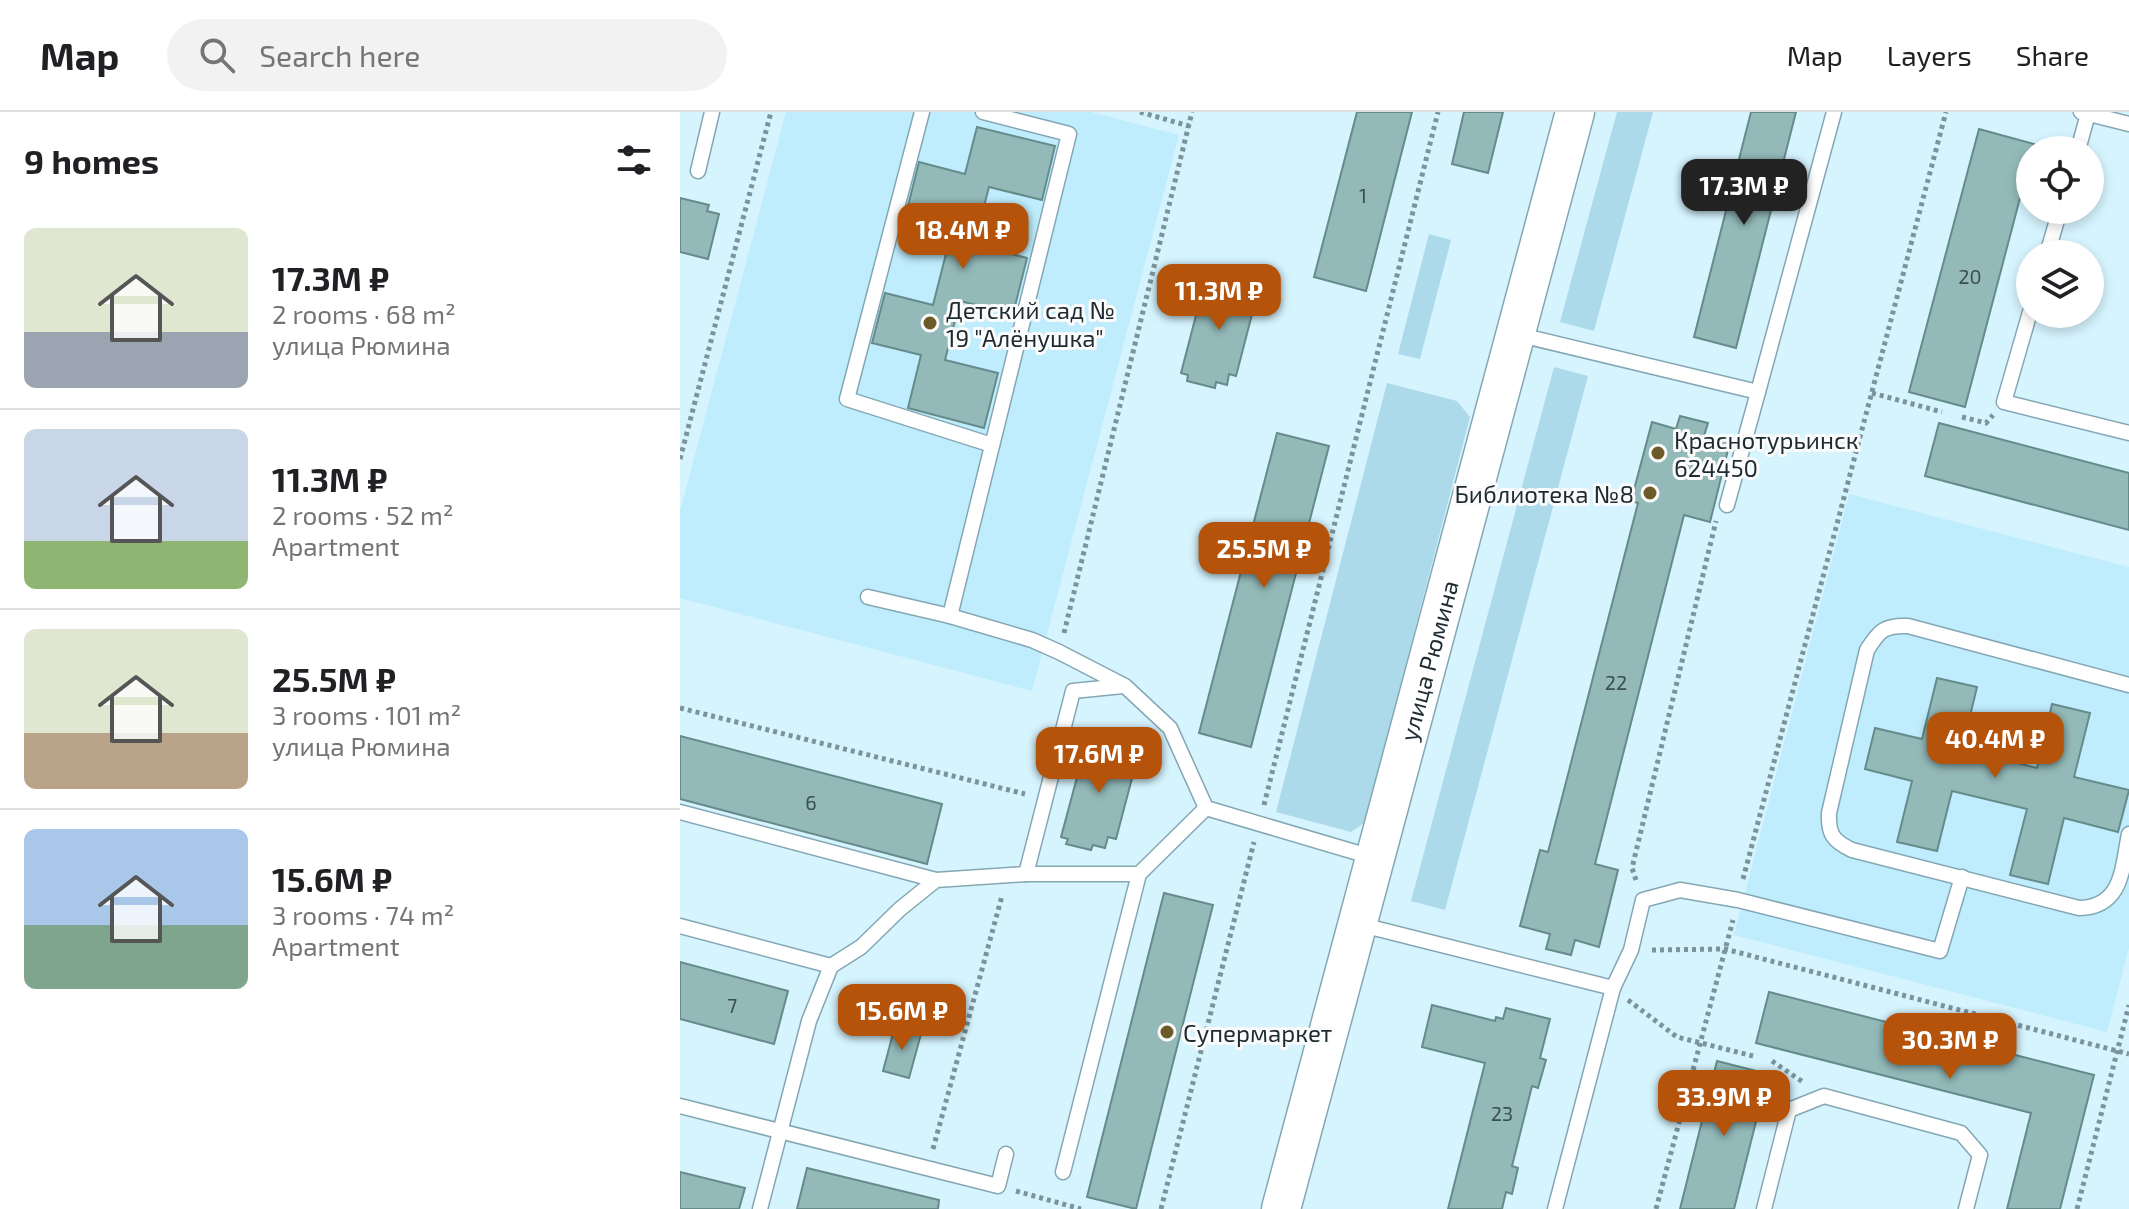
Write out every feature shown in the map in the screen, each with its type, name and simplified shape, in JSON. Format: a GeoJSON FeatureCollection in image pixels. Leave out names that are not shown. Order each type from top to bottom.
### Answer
{"type":"FeatureCollection","features":[{"type":"Feature","properties":{"kind":"main road","name":"улица Рюмина"},"geometry":{"type":"LineString","coordinates":[[1281,1209],[1575,112]]}},
{"type":"Feature","properties":{"kind":"lane"},"geometry":{"type":"LineString","coordinates":[[698,171],[712,112]]}},
{"type":"Feature","properties":{"kind":"lane"},"geometry":{"type":"LineString","coordinates":[[922,112],[847,399],[992,445]]}},
{"type":"Feature","properties":{"kind":"lane"},"geometry":{"type":"LineString","coordinates":[[950,616],[1069,134],[983,112]]}},
{"type":"Feature","properties":{"kind":"lane"},"geometry":{"type":"LineString","coordinates":[[1727,505],[1834,112]]}},
{"type":"Feature","properties":{"kind":"lane"},"geometry":{"type":"LineString","coordinates":[[2081,136],[2085,113],[2129,124]]}},
{"type":"Feature","properties":{"kind":"lane"},"geometry":{"type":"LineString","coordinates":[[2025,328],[2004,402],[2129,433]]}},
{"type":"Feature","properties":{"kind":"lane"},"geometry":{"type":"LineString","coordinates":[[1516,334],[1758,392]]}},
{"type":"Feature","properties":{"kind":"lane"},"geometry":{"type":"LineString","coordinates":[[868,597],[950,616],[1032,640],[1125,686],[1170,728],[1206,808],[1375,858]]}},
{"type":"Feature","properties":{"kind":"lane"},"geometry":{"type":"LineString","coordinates":[[2129,685],[1908,626],[1893,626],[1878,633],[1867,650],[1828,828],[1837,843],[1852,850],[2079,908],[2093,907],[2106,901],[2118,886],[2129,834]]}},
{"type":"Feature","properties":{"kind":"lane"},"geometry":{"type":"LineString","coordinates":[[1026,874],[1073,691],[1125,686]]}},
{"type":"Feature","properties":{"kind":"lane"},"geometry":{"type":"LineString","coordinates":[[1063,1172],[1139,874],[1206,808]]}},
{"type":"Feature","properties":{"kind":"lane"},"geometry":{"type":"LineString","coordinates":[[680,812],[936,880],[1026,874],[1139,874]]}},
{"type":"Feature","properties":{"kind":"lane"},"geometry":{"type":"LineString","coordinates":[[1555,1209],[1613,988],[1631,950],[1643,900],[1680,890],[1738,900],[1940,951],[1962,877]]}},
{"type":"Feature","properties":{"kind":"lane"},"geometry":{"type":"LineString","coordinates":[[760,1209],[809,1021],[831,966],[861,947],[936,880]]}},
{"type":"Feature","properties":{"kind":"lane"},"geometry":{"type":"LineString","coordinates":[[1358,924],[1613,988]]}},
{"type":"Feature","properties":{"kind":"lane"},"geometry":{"type":"LineString","coordinates":[[680,926],[831,966]]}},
{"type":"Feature","properties":{"kind":"lane"},"geometry":{"type":"LineString","coordinates":[[1764,1209],[1789,1110],[1824,1096],[1961,1133],[1980,1155],[1966,1209]]}},
{"type":"Feature","properties":{"kind":"lane"},"geometry":{"type":"LineString","coordinates":[[680,1106],[998,1186],[1006,1154]]}},
{"type":"Feature","properties":{"kind":"path"},"geometry":{"type":"LineString","coordinates":[[680,459],[771,112]]}},
{"type":"Feature","properties":{"kind":"path"},"geometry":{"type":"LineString","coordinates":[[1140,112],[1190,126]]}},
{"type":"Feature","properties":{"kind":"path"},"geometry":{"type":"LineString","coordinates":[[1161,1209],[1438,112]]}},
{"type":"Feature","properties":{"kind":"path"},"geometry":{"type":"LineString","coordinates":[[1656,1209],[1946,112]]}},
{"type":"Feature","properties":{"kind":"path"},"geometry":{"type":"LineString","coordinates":[[1872,393],[1942,412]]}},
{"type":"Feature","properties":{"kind":"path"},"geometry":{"type":"LineString","coordinates":[[1643,900],[1632,868],[1717,518],[1727,505]]}},
{"type":"Feature","properties":{"kind":"path"},"geometry":{"type":"LineString","coordinates":[[680,708],[1045,799]]}},
{"type":"Feature","properties":{"kind":"path"},"geometry":{"type":"LineString","coordinates":[[1631,950],[1725,949],[2129,1054]]}},
{"type":"Feature","properties":{"kind":"path"},"geometry":{"type":"LineString","coordinates":[[1613,988],[1677,1037],[1753,1056]]}},
{"type":"Feature","properties":{"kind":"path"},"geometry":{"type":"LineString","coordinates":[[2077,1209],[2129,1005]]}},
{"type":"Feature","properties":{"kind":"path"},"geometry":{"type":"LineString","coordinates":[[1772,1061],[1824,1096]]}},
{"type":"Feature","properties":{"kind":"path"},"geometry":{"type":"LineString","coordinates":[[998,1186],[1081,1209]]}},
{"type":"Feature","properties":{"kind":"shaded area","name":"Детский сад № 19 \"Алёнушка\""},"geometry":{"type":"Polygon","coordinates":[[[786,112],[1091,112],[1179,135],[1032,691],[680,598],[680,511],[786,112]]]}},
{"type":"Feature","properties":{"kind":"shaded area"},"geometry":{"type":"Polygon","coordinates":[[[1617,112],[1653,112],[1594,331],[1560,322],[1617,112]]]}},
{"type":"Feature","properties":{"kind":"shaded area"},"geometry":{"type":"Polygon","coordinates":[[[1429,234],[1451,240],[1420,359],[1398,354],[1429,234]]]}},
{"type":"Feature","properties":{"kind":"shaded area"},"geometry":{"type":"Polygon","coordinates":[[[1554,367],[1588,376],[1445,910],[1411,901],[1554,367]]]}},
{"type":"Feature","properties":{"kind":"shaded area"},"geometry":{"type":"Polygon","coordinates":[[[1387,383],[1457,401],[1470,417],[1365,822],[1351,832],[1276,812],[1387,383]]]}},
{"type":"Feature","properties":{"kind":"shaded area"},"geometry":{"type":"Polygon","coordinates":[[[1849,494],[2129,567],[2129,948],[2107,1032],[1734,935],[1849,494]]]}},
{"type":"Feature","properties":{"kind":"building"},"geometry":{"type":"Polygon","coordinates":[[[1357,112],[1412,112],[1366,291],[1314,277],[1357,112]]]}},
{"type":"Feature","properties":{"kind":"building"},"geometry":{"type":"Polygon","coordinates":[[[1464,112],[1503,112],[1488,173],[1452,164],[1464,112]]]}},
{"type":"Feature","properties":{"kind":"building"},"geometry":{"type":"Polygon","coordinates":[[[1751,112],[1796,112],[1736,348],[1694,337],[1751,112]]]}},
{"type":"Feature","properties":{"kind":"building"},"geometry":{"type":"Polygon","coordinates":[[[977,127],[1055,146],[1042,200],[989,187],[974,244],[1027,258],[1013,314],[960,301],[945,360],[998,373],[984,428],[908,408],[921,355],[872,343],[885,293],[933,305],[952,230],[905,218],[919,162],[965,174],[977,127]]]}},
{"type":"Feature","properties":{"kind":"building"},"geometry":{"type":"Polygon","coordinates":[[[1979,129],[2016,139],[2016,213],[1965,407],[1909,392],[1979,129]]]}},
{"type":"Feature","properties":{"kind":"building"},"geometry":{"type":"Polygon","coordinates":[[[680,198],[709,205],[707,211],[719,214],[708,259],[680,252],[680,198]]]}},
{"type":"Feature","properties":{"kind":"building"},"geometry":{"type":"Polygon","coordinates":[[[1215,274],[1243,281],[1241,286],[1252,289],[1249,297],[1256,299],[1236,376],[1229,374],[1227,385],[1216,382],[1215,388],[1187,381],[1188,375],[1181,373],[1206,277],[1213,279],[1215,274]]]}},
{"type":"Feature","properties":{"kind":"building"},"geometry":{"type":"Polygon","coordinates":[[[1680,416],[1708,423],[1704,436],[1730,442],[1710,522],[1684,515],[1595,864],[1618,870],[1599,947],[1575,940],[1571,955],[1546,949],[1550,934],[1520,926],[1540,850],[1548,852],[1638,503],[1631,501],[1652,422],[1676,429],[1680,416]]]}},
{"type":"Feature","properties":{"kind":"building"},"geometry":{"type":"Polygon","coordinates":[[[1939,423],[2129,473],[2129,530],[1925,476],[1939,423]]]}},
{"type":"Feature","properties":{"kind":"building"},"geometry":{"type":"Polygon","coordinates":[[[1277,433],[1329,446],[1251,747],[1199,733],[1277,433]]]}},
{"type":"Feature","properties":{"kind":"building"},"geometry":{"type":"Polygon","coordinates":[[[1937,678],[1977,687],[1962,749],[2037,768],[2052,704],[2090,713],[2074,777],[2129,790],[2118,832],[2064,818],[2048,884],[2010,875],[2027,809],[1952,791],[1937,851],[1897,842],[1912,781],[1865,769],[1875,728],[1922,739],[1937,678]]]}},
{"type":"Feature","properties":{"kind":"building"},"geometry":{"type":"Polygon","coordinates":[[[680,736],[942,804],[927,864],[680,799],[680,736]]]}},
{"type":"Feature","properties":{"kind":"building"},"geometry":{"type":"Polygon","coordinates":[[[1093,736],[1120,743],[1119,748],[1130,751],[1128,761],[1136,763],[1116,839],[1108,837],[1105,848],[1093,845],[1091,850],[1066,844],[1068,839],[1061,837],[1087,740],[1092,741],[1093,736]]]}},
{"type":"Feature","properties":{"kind":"building"},"geometry":{"type":"Polygon","coordinates":[[[1164,893],[1213,905],[1136,1209],[1087,1197],[1164,893]]]}},
{"type":"Feature","properties":{"kind":"building"},"geometry":{"type":"Polygon","coordinates":[[[680,962],[788,991],[774,1044],[680,1019],[680,962]]]}},
{"type":"Feature","properties":{"kind":"building"},"geometry":{"type":"Polygon","coordinates":[[[1769,992],[2094,1075],[2060,1209],[2007,1209],[2031,1113],[1756,1043],[1769,992]]]}},
{"type":"Feature","properties":{"kind":"building"},"geometry":{"type":"Polygon","coordinates":[[[1432,1005],[1495,1021],[1496,1017],[1503,1019],[1506,1008],[1550,1019],[1540,1058],[1546,1060],[1538,1088],[1532,1086],[1512,1166],[1518,1168],[1512,1194],[1506,1192],[1502,1209],[1448,1209],[1485,1063],[1422,1047],[1432,1005]]]}},
{"type":"Feature","properties":{"kind":"building"},"geometry":{"type":"Polygon","coordinates":[[[895,1026],[921,1034],[909,1078],[883,1071],[895,1026]]]}},
{"type":"Feature","properties":{"kind":"building"},"geometry":{"type":"Polygon","coordinates":[[[1717,1061],[1768,1074],[1734,1209],[1680,1209],[1717,1061]]]}},
{"type":"Feature","properties":{"kind":"building"},"geometry":{"type":"Polygon","coordinates":[[[807,1168],[939,1200],[938,1209],[797,1209],[807,1168]]]}},
{"type":"Feature","properties":{"kind":"building"},"geometry":{"type":"Polygon","coordinates":[[[680,1172],[745,1188],[739,1209],[680,1209],[680,1172]]]}},
{"type":"Feature","properties":{"kind":"place","name":"Детский сад № 19 \"Алёнушка\""},"geometry":{"type":"Point","coordinates":[930,323]}},
{"type":"Feature","properties":{"kind":"place","name":"Краснотурьинск 624450"},"geometry":{"type":"Point","coordinates":[1658,453]}},
{"type":"Feature","properties":{"kind":"place","name":"Библиотека №8"},"geometry":{"type":"Point","coordinates":[1650,493]}},
{"type":"Feature","properties":{"kind":"place","name":"Супермаркет"},"geometry":{"type":"Point","coordinates":[1167,1032]}}]}
